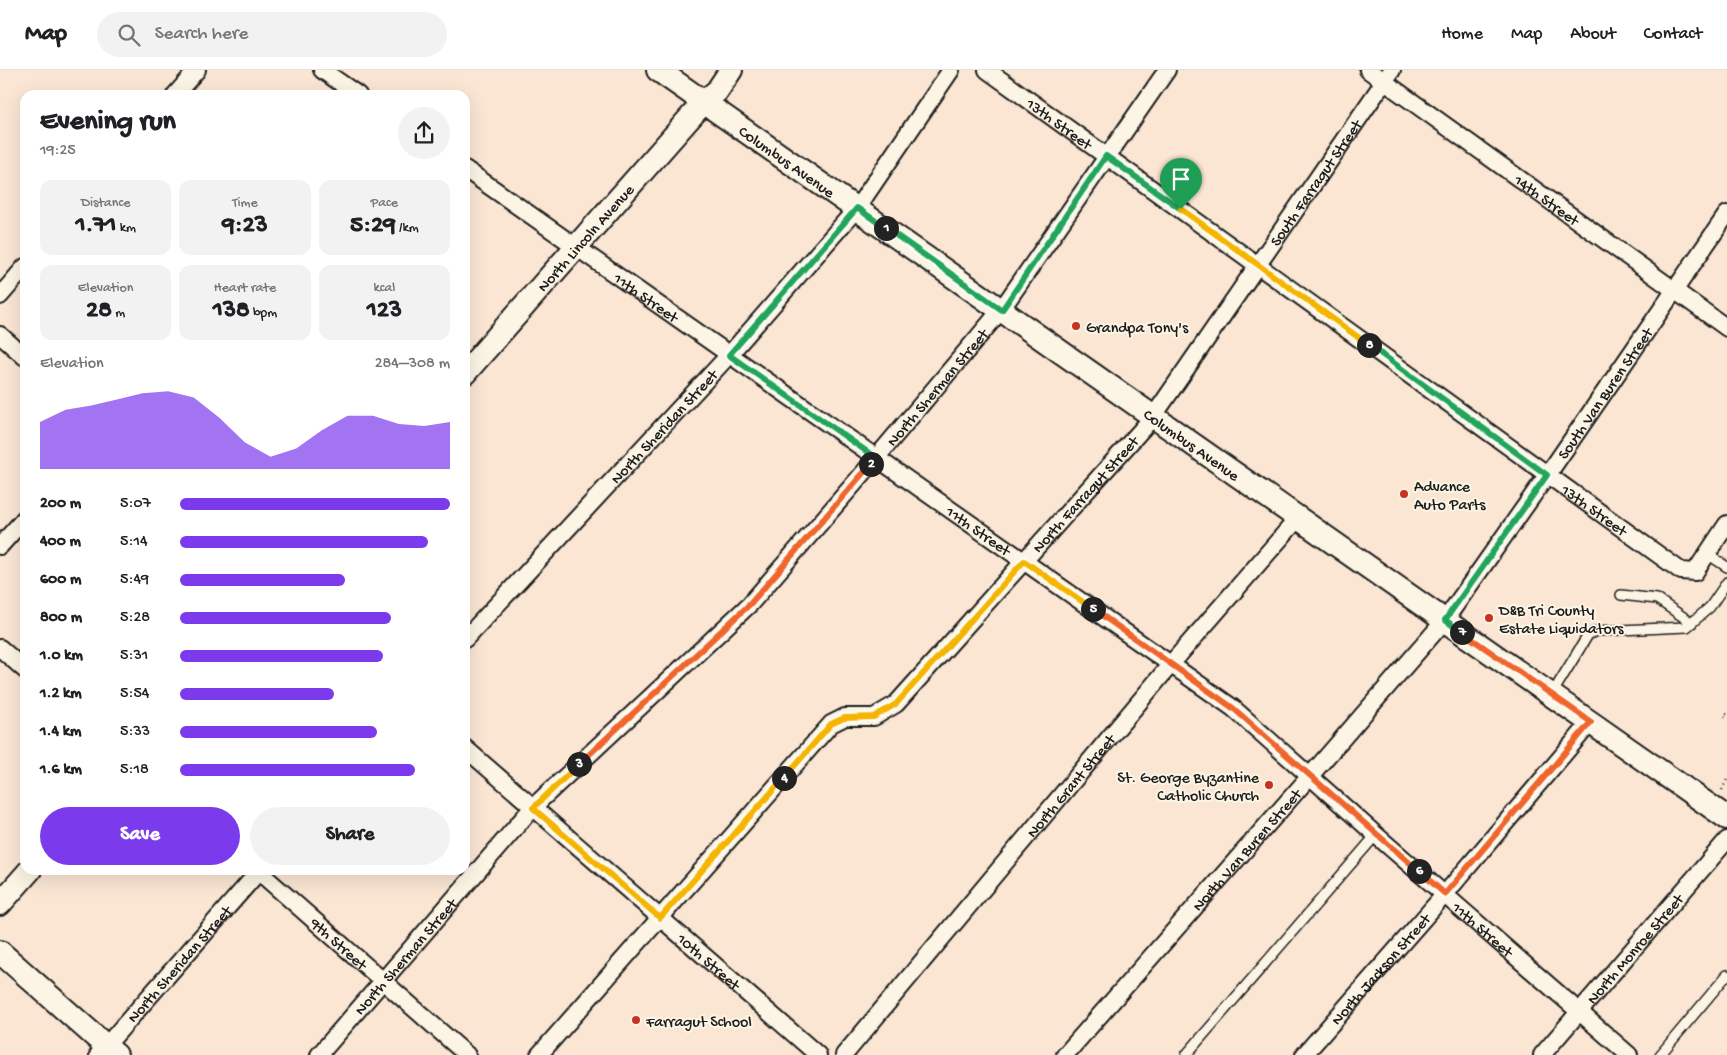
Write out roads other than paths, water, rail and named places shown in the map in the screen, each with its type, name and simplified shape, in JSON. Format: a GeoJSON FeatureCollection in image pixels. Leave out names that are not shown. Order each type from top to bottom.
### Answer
{"type":"FeatureCollection","features":[{"type":"Feature","properties":{"kind":"street"},"geometry":{"type":"LineString","coordinates":[[179,90],[197,70]]}},
{"type":"Feature","properties":{"kind":"street"},"geometry":{"type":"LineString","coordinates":[[322,70],[351,90]]}},
{"type":"Feature","properties":{"kind":"street","name":"Columbus Avenue"},"geometry":{"type":"LineString","coordinates":[[658,70],[1727,818]]}},
{"type":"Feature","properties":{"kind":"street","name":"North Lincoln Avenue"},"geometry":{"type":"LineString","coordinates":[[470,368],[704,102],[717,91],[731,70]]}},
{"type":"Feature","properties":{"kind":"street","name":"North Sheridan Street"},"geometry":{"type":"LineString","coordinates":[[470,633],[729,355],[857,208],[951,70]]}},
{"type":"Feature","properties":{"kind":"street","name":"13th Street"},"geometry":{"type":"LineString","coordinates":[[987,70],[1681,571],[1695,572],[1706,553]]}},
{"type":"Feature","properties":{"kind":"street","name":"North Sherman Street"},"geometry":{"type":"LineString","coordinates":[[319,1055],[533,808],[750,604],[876,458],[1002,310],[1106,156],[1167,70]]}},
{"type":"Feature","properties":{"kind":"street","name":"14th Street"},"geometry":{"type":"LineString","coordinates":[[1368,70],[1388,76],[1674,291],[1727,328]]}},
{"type":"Feature","properties":{"kind":"street","name":"South Farragut Street"},"geometry":{"type":"LineString","coordinates":[[1153,417],[1388,76]]}},
{"type":"Feature","properties":{"kind":"street","name":"11th Street"},"geometry":{"type":"LineString","coordinates":[[470,173],[1233,708],[1629,1055]]}},
{"type":"Feature","properties":{"kind":"street","name":"South Van Buren Street"},"geometry":{"type":"LineString","coordinates":[[1445,620],[1727,214]]}},
{"type":"Feature","properties":{"kind":"street"},"geometry":{"type":"LineString","coordinates":[[0,296],[20,273]]}},
{"type":"Feature","properties":{"kind":"street"},"geometry":{"type":"LineString","coordinates":[[0,335],[20,353]]}},
{"type":"Feature","properties":{"kind":"street","name":"North Farragut Street"},"geometry":{"type":"LineString","coordinates":[[539,1055],[825,730],[831,724],[844,718],[874,717],[896,704],[1153,417]]}},
{"type":"Feature","properties":{"kind":"street","name":"North Grant Street"},"geometry":{"type":"LineString","coordinates":[[844,1055],[1171,664],[1299,518]]}},
{"type":"Feature","properties":{"kind":"street"},"geometry":{"type":"LineString","coordinates":[[0,546],[20,524]]}},
{"type":"Feature","properties":{"kind":"street"},"geometry":{"type":"LineString","coordinates":[[1706,553],[1727,524]]}},
{"type":"Feature","properties":{"kind":"street","name":"North Van Buren Street"},"geometry":{"type":"LineString","coordinates":[[1065,1055],[1445,620]]}},
{"type":"Feature","properties":{"kind":"street"},"geometry":{"type":"LineString","coordinates":[[0,648],[20,666]]}},
{"type":"Feature","properties":{"kind":"street","name":"North Jackson Street"},"geometry":{"type":"LineString","coordinates":[[1304,1055],[1445,894],[1591,722]]}},
{"type":"Feature","properties":{"kind":"street","name":"10th Street"},"geometry":{"type":"LineString","coordinates":[[470,752],[818,1055]]}},
{"type":"Feature","properties":{"kind":"street","name":"North Monroe Street"},"geometry":{"type":"LineString","coordinates":[[1542,1055],[1727,840]]}},
{"type":"Feature","properties":{"kind":"street"},"geometry":{"type":"LineString","coordinates":[[0,904],[26,875]]}},
{"type":"Feature","properties":{"kind":"street","name":"North Sheridan Street"},"geometry":{"type":"LineString","coordinates":[[107,1052],[254,875]]}},
{"type":"Feature","properties":{"kind":"street","name":"9th Street"},"geometry":{"type":"LineString","coordinates":[[264,875],[467,1055]]}},
{"type":"Feature","properties":{"kind":"street"},"geometry":{"type":"LineString","coordinates":[[0,952],[107,1052]]}},
{"type":"Feature","properties":{"kind":"lane"},"geometry":{"type":"LineString","coordinates":[[1706,553],[1727,567]]}},
{"type":"Feature","properties":{"kind":"lane"},"geometry":{"type":"LineString","coordinates":[[1552,695],[1588,635],[1597,631],[1687,627],[1710,607],[1727,582]]}},
{"type":"Feature","properties":{"kind":"lane"},"geometry":{"type":"LineString","coordinates":[[1621,595],[1657,600],[1692,623]]}},
{"type":"Feature","properties":{"kind":"lane"},"geometry":{"type":"LineString","coordinates":[[1186,1055],[1376,835]]}},
{"type":"Feature","properties":{"kind":"lane"},"geometry":{"type":"LineString","coordinates":[[1660,1055],[1727,975]]}},
{"type":"Feature","properties":{"kind":"place","name":"Grandpa Tony's"},"geometry":{"type":"Point","coordinates":[1076,326]}},
{"type":"Feature","properties":{"kind":"place","name":"Advance Auto Parts"},"geometry":{"type":"Point","coordinates":[1404,494]}},
{"type":"Feature","properties":{"kind":"place","name":"D&B Tri County Estate Liquidators"},"geometry":{"type":"Point","coordinates":[1489,618]}},
{"type":"Feature","properties":{"kind":"place","name":"St. George Byzantine Catholic Church"},"geometry":{"type":"Point","coordinates":[1269,785]}},
{"type":"Feature","properties":{"kind":"place","name":"Farragut School"},"geometry":{"type":"Point","coordinates":[636,1020]}}]}
